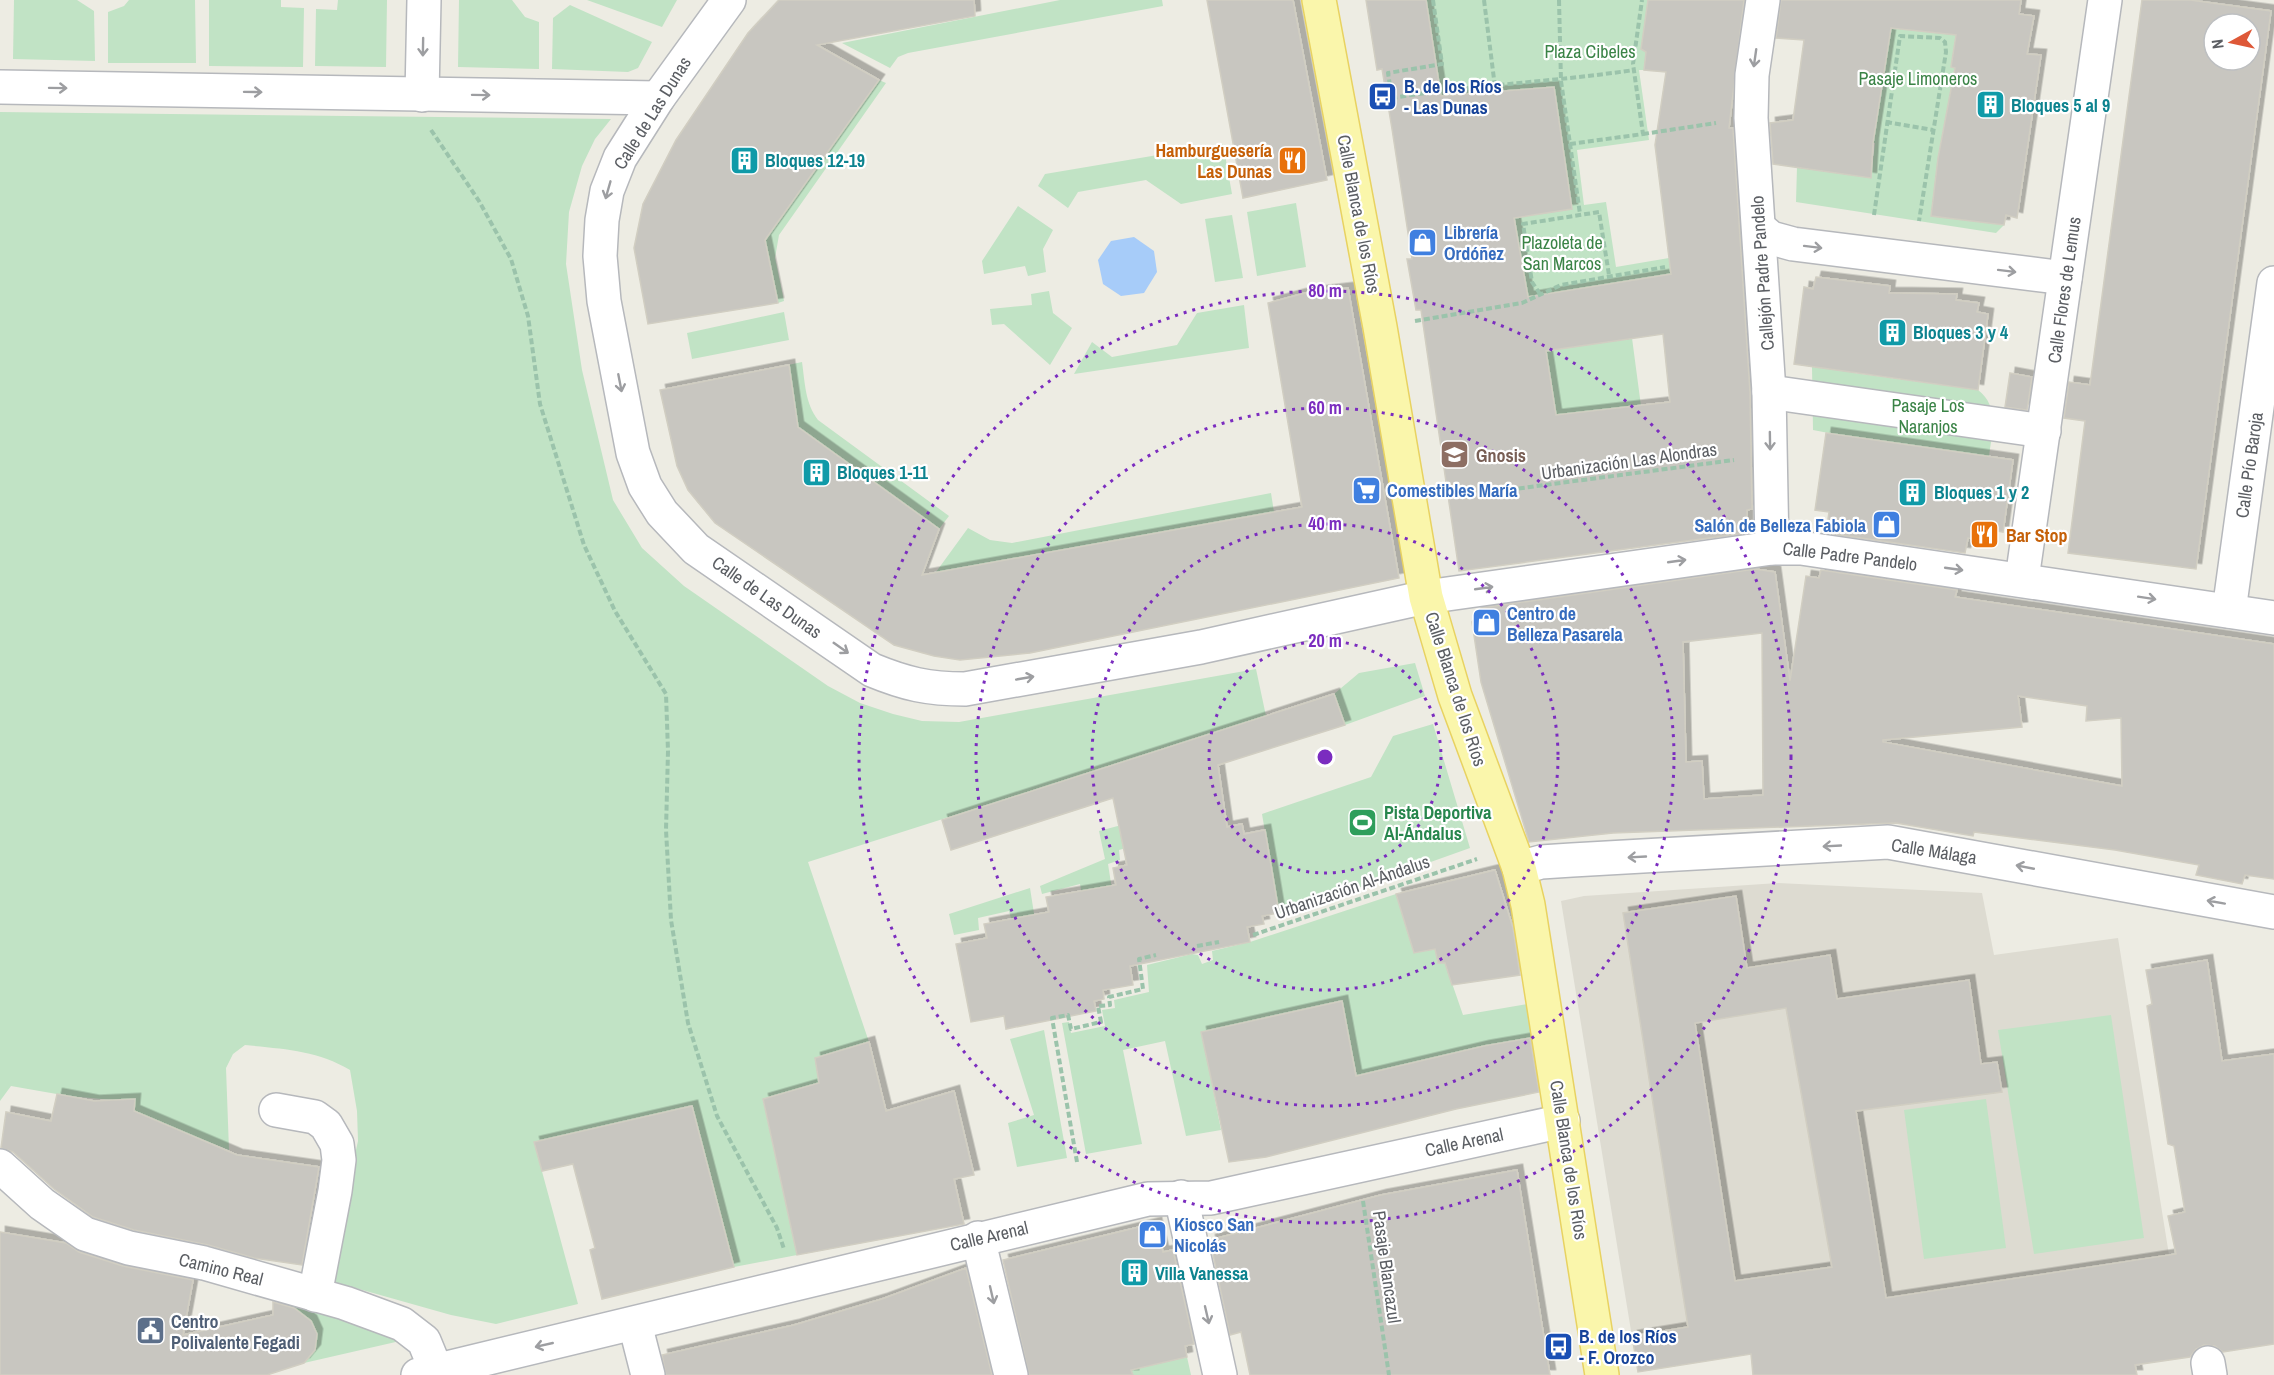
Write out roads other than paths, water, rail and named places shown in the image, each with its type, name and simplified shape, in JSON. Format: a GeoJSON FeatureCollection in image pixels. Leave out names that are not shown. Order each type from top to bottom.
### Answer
{"type":"FeatureCollection","features":[{"type":"Feature","properties":{"kind":"main road","name":"Calle Blanca de los Ríos"},"geometry":{"type":"LineString","coordinates":[[1319,0],[1378,315],[1426,597],[1455,696],[1519,868],[1528,905],[1602,1375]]}},
{"type":"Feature","properties":{"kind":"street"},"geometry":{"type":"LineString","coordinates":[[422,94],[424,0]]}},
{"type":"Feature","properties":{"kind":"street","name":"Calle de Las Dunas"},"geometry":{"type":"LineString","coordinates":[[727,0],[658,98],[620,158],[607,191],[602,220],[600,256],[604,301],[633,453],[645,486],[662,513],[696,549],[872,670],[930,689],[965,689],[1201,647],[1426,597]]}},
{"type":"Feature","properties":{"kind":"street","name":"Callejón Padre Pandelo"},"geometry":{"type":"LineString","coordinates":[[1763,0],[1752,75],[1751,118],[1769,392],[1773,548]]}},
{"type":"Feature","properties":{"kind":"street","name":"Calle Flores de Lemus"},"geometry":{"type":"LineString","coordinates":[[2022,579],[2105,0]]}},
{"type":"Feature","properties":{"kind":"street"},"geometry":{"type":"LineString","coordinates":[[0,87],[658,98]]}},
{"type":"Feature","properties":{"kind":"street"},"geometry":{"type":"LineString","coordinates":[[1759,228],[1771,238],[1793,244],[2065,278]]}},
{"type":"Feature","properties":{"kind":"street","name":"Calle Pío Baroja"},"geometry":{"type":"LineString","coordinates":[[2229,611],[2274,282]]}},
{"type":"Feature","properties":{"kind":"street"},"geometry":{"type":"LineString","coordinates":[[1769,392],[2044,431]]}},
{"type":"Feature","properties":{"kind":"street","name":"Calle Padre Pandelo"},"geometry":{"type":"LineString","coordinates":[[1426,597],[1773,548],[1801,548],[2274,618]]}},
{"type":"Feature","properties":{"kind":"street","name":"Calle Málaga"},"geometry":{"type":"LineString","coordinates":[[1519,868],[1541,862],[1888,842],[2274,912]]}},
{"type":"Feature","properties":{"kind":"street"},"geometry":{"type":"LineString","coordinates":[[276,1110],[315,1117],[326,1125],[337,1144],[339,1160],[336,1181],[315,1294]]}},
{"type":"Feature","properties":{"kind":"street","name":"Calle Arenal"},"geometry":{"type":"LineString","coordinates":[[431,1374],[978,1238],[1148,1199],[1211,1198],[1358,1164],[1563,1121]]}},
{"type":"Feature","properties":{"kind":"street","name":"Camino Real"},"geometry":{"type":"LineString","coordinates":[[0,1166],[42,1204],[84,1234],[129,1248],[204,1263],[315,1294],[402,1324],[424,1341],[431,1374]]}},
{"type":"Feature","properties":{"kind":"street"},"geometry":{"type":"LineString","coordinates":[[1181,1197],[1220,1375]]}},
{"type":"Feature","properties":{"kind":"street"},"geometry":{"type":"LineString","coordinates":[[978,1238],[1011,1375]]}},
{"type":"Feature","properties":{"kind":"street"},"geometry":{"type":"LineString","coordinates":[[635,1324],[648,1375]]}},
{"type":"Feature","properties":{"kind":"water"},"geometry":{"type":"Polygon","coordinates":[[[1134,237],[1154,251],[1157,272],[1144,293],[1121,296],[1103,284],[1098,260],[1111,241],[1134,237]]]}},
{"type":"Feature","properties":{"kind":"place","name":"B. de los Ríos - Las Dunas"},"geometry":{"type":"Point","coordinates":[1383,96]}},
{"type":"Feature","properties":{"kind":"place","name":"Bloques 5 al 9"},"geometry":{"type":"Point","coordinates":[1990,105]}},
{"type":"Feature","properties":{"kind":"place","name":"Bloques 12-19"},"geometry":{"type":"Point","coordinates":[744,160]}},
{"type":"Feature","properties":{"kind":"place","name":"Hamburguesería Las Dunas"},"geometry":{"type":"Point","coordinates":[1293,160]}},
{"type":"Feature","properties":{"kind":"place","name":"Librería Ordóñez"},"geometry":{"type":"Point","coordinates":[1423,242]}},
{"type":"Feature","properties":{"kind":"place","name":"Bloques 3 y 4"},"geometry":{"type":"Point","coordinates":[1892,332]}},
{"type":"Feature","properties":{"kind":"place","name":"Gnosis"},"geometry":{"type":"Point","coordinates":[1455,455]}},
{"type":"Feature","properties":{"kind":"place","name":"Bloques 1-11"},"geometry":{"type":"Point","coordinates":[816,472]}},
{"type":"Feature","properties":{"kind":"place","name":"Comestibles María"},"geometry":{"type":"Point","coordinates":[1366,490]}},
{"type":"Feature","properties":{"kind":"place","name":"Bloques 1 y 2"},"geometry":{"type":"Point","coordinates":[1913,492]}},
{"type":"Feature","properties":{"kind":"place","name":"Salón de Belleza Fabiola"},"geometry":{"type":"Point","coordinates":[1887,525]}},
{"type":"Feature","properties":{"kind":"place","name":"Bar Stop"},"geometry":{"type":"Point","coordinates":[1985,535]}},
{"type":"Feature","properties":{"kind":"place","name":"Centro de Belleza Pasarela"},"geometry":{"type":"Point","coordinates":[1486,623]}},
{"type":"Feature","properties":{"kind":"place","name":"Pista Deportiva Al-Ándalus"},"geometry":{"type":"Point","coordinates":[1363,822]}},
{"type":"Feature","properties":{"kind":"place","name":"Kiosco San Nicolás"},"geometry":{"type":"Point","coordinates":[1153,1234]}},
{"type":"Feature","properties":{"kind":"place","name":"Villa Vanessa"},"geometry":{"type":"Point","coordinates":[1134,1273]}},
{"type":"Feature","properties":{"kind":"place","name":"Centro Polivalente Fegadi"},"geometry":{"type":"Point","coordinates":[150,1331]}},
{"type":"Feature","properties":{"kind":"place","name":"B. de los Ríos - F. Orozco"},"geometry":{"type":"Point","coordinates":[1558,1346]}},
{"type":"Feature","properties":{"kind":"park label","name":"Plaza Cibeles"},"geometry":{"type":"Point","coordinates":[1590,51]}},
{"type":"Feature","properties":{"kind":"park label","name":"Pasaje Limoneros"},"geometry":{"type":"Point","coordinates":[1918,78]}},
{"type":"Feature","properties":{"kind":"park label","name":"Plazoleta de San Marcos"},"geometry":{"type":"Point","coordinates":[1562,252]}},
{"type":"Feature","properties":{"kind":"park label","name":"Pasaje Los Naranjos"},"geometry":{"type":"Point","coordinates":[1928,415]}}]}
